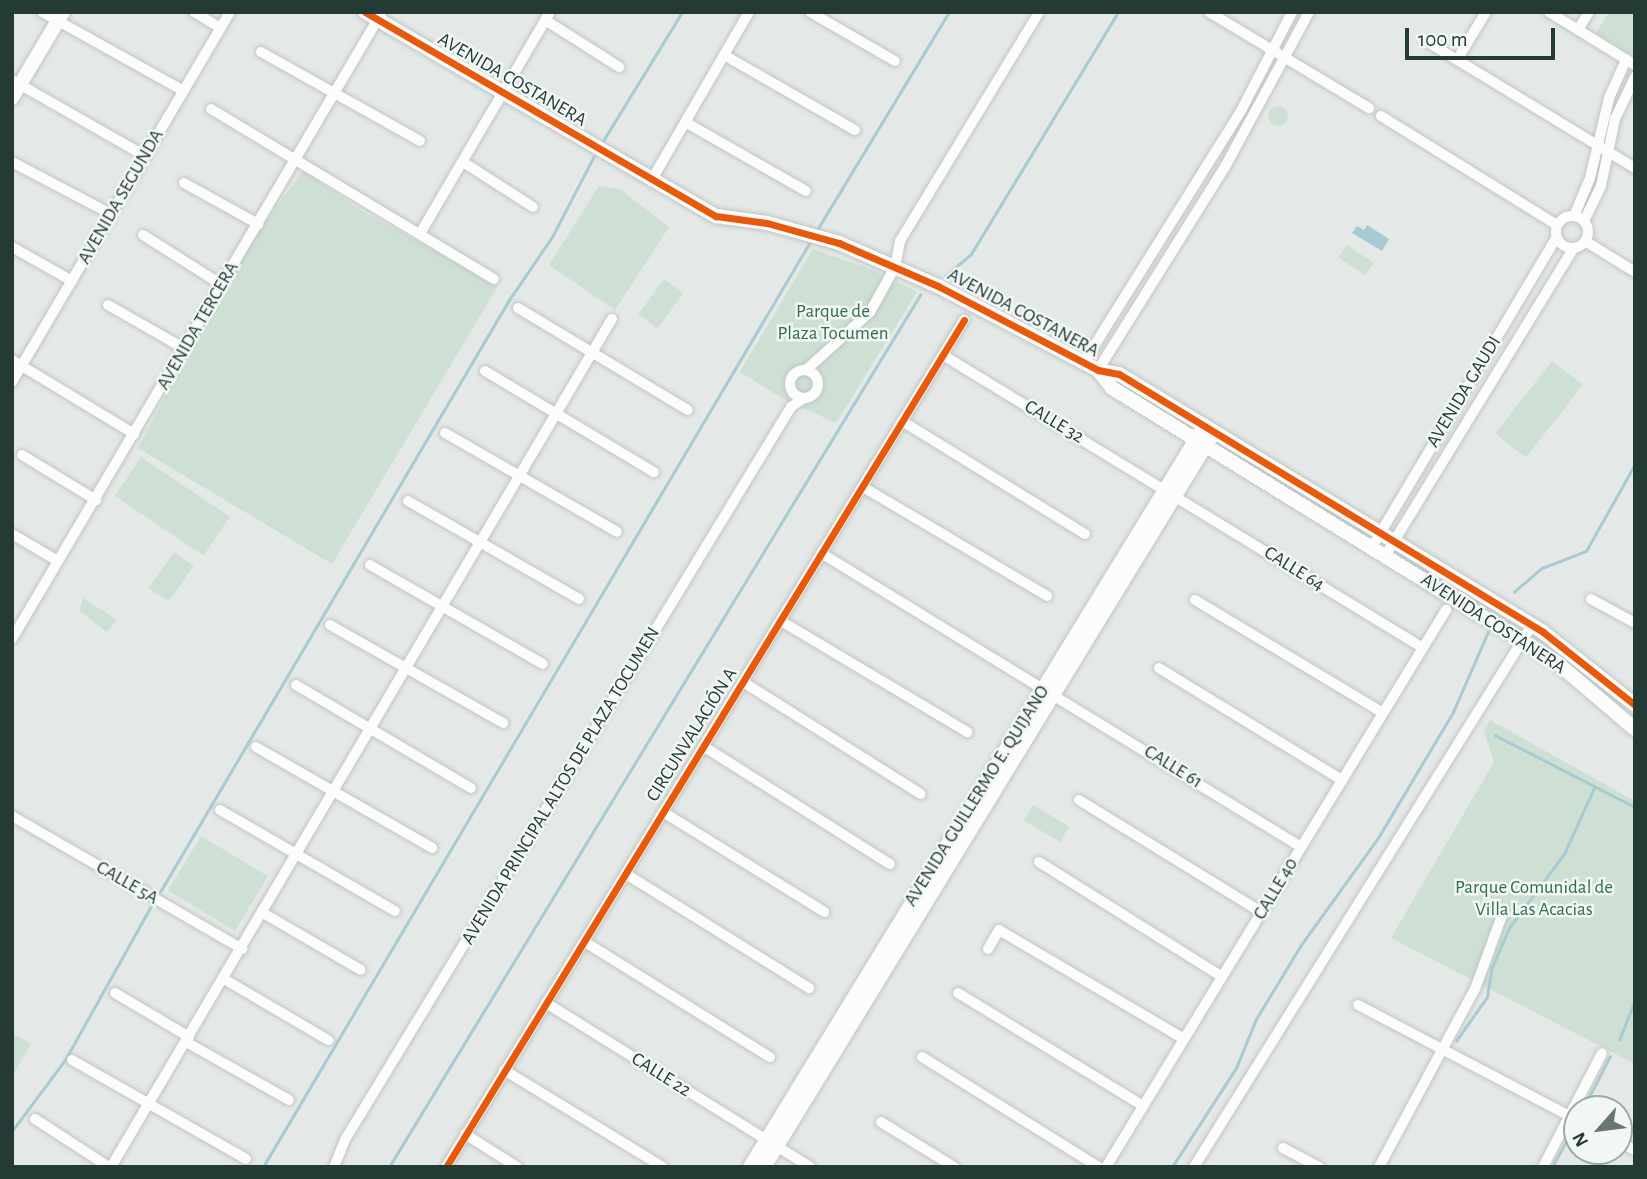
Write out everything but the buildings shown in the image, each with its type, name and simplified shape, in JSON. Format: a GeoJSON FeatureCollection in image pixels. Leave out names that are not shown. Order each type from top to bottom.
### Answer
{"type":"FeatureCollection","features":[{"type":"Feature","properties":{"kind":"street"},"geometry":{"type":"LineString","coordinates":[[42,12],[60,17],[184,92]]}},
{"type":"Feature","properties":{"kind":"street"},"geometry":{"type":"LineString","coordinates":[[194,12],[221,28]]}},
{"type":"Feature","properties":{"kind":"street","name":"AVENIDA SEGUNDA"},"geometry":{"type":"LineString","coordinates":[[12,382],[230,12]]}},
{"type":"Feature","properties":{"kind":"street"},"geometry":{"type":"LineString","coordinates":[[651,181],[749,12]]}},
{"type":"Feature","properties":{"kind":"street"},"geometry":{"type":"LineString","coordinates":[[810,12],[895,61]]}},
{"type":"Feature","properties":{"kind":"street"},"geometry":{"type":"LineString","coordinates":[[792,407],[793,374],[810,372],[817,362],[863,322],[895,267],[900,241],[1039,12]]}},
{"type":"Feature","properties":{"kind":"street"},"geometry":{"type":"LineString","coordinates":[[1209,12],[1272,54],[1369,108]]}},
{"type":"Feature","properties":{"kind":"street"},"geometry":{"type":"LineString","coordinates":[[1084,362],[1212,157],[1272,54],[1292,12]]}},
{"type":"Feature","properties":{"kind":"street"},"geometry":{"type":"LineString","coordinates":[[1098,370],[1288,63],[1309,12]]}},
{"type":"Feature","properties":{"kind":"street"},"geometry":{"type":"LineString","coordinates":[[1457,60],[1486,12]]}},
{"type":"Feature","properties":{"kind":"street"},"geometry":{"type":"LineString","coordinates":[[1549,12],[1630,63],[1597,145],[1579,219],[1585,241],[1635,272]]}},
{"type":"Feature","properties":{"kind":"street"},"geometry":{"type":"LineString","coordinates":[[1578,30],[1589,12]]}},
{"type":"Feature","properties":{"kind":"street","name":"AVENIDA COSTANERA"},"geometry":{"type":"LineString","coordinates":[[375,15],[651,181],[716,216],[822,237],[895,267],[1098,370],[1119,374],[1532,625],[1635,705]]}},
{"type":"Feature","properties":{"kind":"street","name":"AVENIDA TERCERA"},"geometry":{"type":"LineString","coordinates":[[12,639],[17,622],[96,500],[335,93],[375,15]]}},
{"type":"Feature","properties":{"kind":"street"},"geometry":{"type":"LineString","coordinates":[[421,232],[547,16],[620,67]]}},
{"type":"Feature","properties":{"kind":"street"},"geometry":{"type":"LineString","coordinates":[[12,98],[16,82],[60,17]]}},
{"type":"Feature","properties":{"kind":"street"},"geometry":{"type":"LineString","coordinates":[[1426,41],[1635,167]]}},
{"type":"Feature","properties":{"kind":"street"},"geometry":{"type":"LineString","coordinates":[[261,52],[420,141]]}},
{"type":"Feature","properties":{"kind":"street"},"geometry":{"type":"LineString","coordinates":[[724,55],[855,130]]}},
{"type":"Feature","properties":{"kind":"street"},"geometry":{"type":"LineString","coordinates":[[1381,116],[1557,225],[1579,219],[1601,186],[1615,119],[1635,77]]}},
{"type":"Feature","properties":{"kind":"street"},"geometry":{"type":"LineString","coordinates":[[16,82],[145,156]]}},
{"type":"Feature","properties":{"kind":"street"},"geometry":{"type":"LineString","coordinates":[[211,108],[421,232],[494,279]]}},
{"type":"Feature","properties":{"kind":"street"},"geometry":{"type":"LineString","coordinates":[[685,122],[807,191]]}},
{"type":"Feature","properties":{"kind":"street"},"geometry":{"type":"LineString","coordinates":[[1212,157],[1226,165]]}},
{"type":"Feature","properties":{"kind":"street"},"geometry":{"type":"LineString","coordinates":[[12,162],[111,214]]}},
{"type":"Feature","properties":{"kind":"street"},"geometry":{"type":"LineString","coordinates":[[463,162],[533,207]]}},
{"type":"Feature","properties":{"kind":"street"},"geometry":{"type":"LineString","coordinates":[[184,183],[258,224]]}},
{"type":"Feature","properties":{"kind":"street"},"geometry":{"type":"LineString","coordinates":[[1557,225],[1556,237],[1570,248],[1585,241]]}},
{"type":"Feature","properties":{"kind":"street"},"geometry":{"type":"LineString","coordinates":[[143,235],[222,285]]}},
{"type":"Feature","properties":{"kind":"street","name":"AVENIDA GAUDI"},"geometry":{"type":"LineString","coordinates":[[1371,547],[1556,237]]}},
{"type":"Feature","properties":{"kind":"street"},"geometry":{"type":"LineString","coordinates":[[12,247],[72,281]]}},
{"type":"Feature","properties":{"kind":"street","name":"AVENIDA GAUDI"},"geometry":{"type":"LineString","coordinates":[[1385,556],[1552,284],[1570,248]]}},
{"type":"Feature","properties":{"kind":"street"},"geometry":{"type":"LineString","coordinates":[[108,304],[185,349]]}},
{"type":"Feature","properties":{"kind":"street"},"geometry":{"type":"LineString","coordinates":[[518,308],[688,410]]}},
{"type":"Feature","properties":{"kind":"street"},"geometry":{"type":"LineString","coordinates":[[34,1119],[110,1167],[263,914],[612,319]]}},
{"type":"Feature","properties":{"kind":"street","name":"CIRCUNVALACIÓN A"},"geometry":{"type":"LineString","coordinates":[[446,1167],[964,320]]}},
{"type":"Feature","properties":{"kind":"street"},"geometry":{"type":"LineString","coordinates":[[1507,320],[1523,331]]}},
{"type":"Feature","properties":{"kind":"street","name":"CALLE 32"},"geometry":{"type":"LineString","coordinates":[[943,355],[1170,493]]}},
{"type":"Feature","properties":{"kind":"street"},"geometry":{"type":"LineString","coordinates":[[12,360],[134,434]]}},
{"type":"Feature","properties":{"kind":"street"},"geometry":{"type":"LineString","coordinates":[[1481,365],[1499,371]]}},
{"type":"Feature","properties":{"kind":"street","name":"AVENIDA COSTANERA"},"geometry":{"type":"LineString","coordinates":[[1098,370],[1112,388],[1524,640],[1635,729]]}},
{"type":"Feature","properties":{"kind":"street"},"geometry":{"type":"LineString","coordinates":[[485,371],[654,472]]}},
{"type":"Feature","properties":{"kind":"street"},"geometry":{"type":"LineString","coordinates":[[792,392],[804,398],[816,391],[810,372]]}},
{"type":"Feature","properties":{"kind":"street","name":"AVENIDA PRINCIPAL ALTOS DE PLAZA TOCUMEN"},"geometry":{"type":"LineString","coordinates":[[334,1167],[346,1138],[792,407],[804,398]]}},
{"type":"Feature","properties":{"kind":"street"},"geometry":{"type":"LineString","coordinates":[[902,421],[1085,534]]}},
{"type":"Feature","properties":{"kind":"street","name":"AVENIDA GUILLERMO E. QUIJANO"},"geometry":{"type":"LineString","coordinates":[[750,1167],[772,1143],[1209,429]]}},
{"type":"Feature","properties":{"kind":"street"},"geometry":{"type":"LineString","coordinates":[[445,433],[617,532]]}},
{"type":"Feature","properties":{"kind":"street"},"geometry":{"type":"LineString","coordinates":[[22,455],[96,500]]}},
{"type":"Feature","properties":{"kind":"street"},"geometry":{"type":"LineString","coordinates":[[863,487],[1046,596]]}},
{"type":"Feature","properties":{"kind":"street","name":"CALLE 64"},"geometry":{"type":"LineString","coordinates":[[1170,493],[1423,648]]}},
{"type":"Feature","properties":{"kind":"street"},"geometry":{"type":"LineString","coordinates":[[408,501],[579,599]]}},
{"type":"Feature","properties":{"kind":"street"},"geometry":{"type":"LineString","coordinates":[[12,534],[58,561]]}},
{"type":"Feature","properties":{"kind":"street","name":"CALLE 61"},"geometry":{"type":"LineString","coordinates":[[821,553],[1049,690],[1301,847]]}},
{"type":"Feature","properties":{"kind":"street"},"geometry":{"type":"LineString","coordinates":[[370,565],[543,664]]}},
{"type":"Feature","properties":{"kind":"street"},"geometry":{"type":"LineString","coordinates":[[1591,599],[1635,622]]}},
{"type":"Feature","properties":{"kind":"street"},"geometry":{"type":"LineString","coordinates":[[1195,600],[1383,712]]}},
{"type":"Feature","properties":{"kind":"street","name":"CALLE 40"},"geometry":{"type":"LineString","coordinates":[[1106,1167],[1446,610]]}},
{"type":"Feature","properties":{"kind":"street"},"geometry":{"type":"LineString","coordinates":[[781,621],[967,732]]}},
{"type":"Feature","properties":{"kind":"street"},"geometry":{"type":"LineString","coordinates":[[330,625],[503,723]]}},
{"type":"Feature","properties":{"kind":"street"},"geometry":{"type":"LineString","coordinates":[[1194,1167],[1532,625]]}},
{"type":"Feature","properties":{"kind":"street"},"geometry":{"type":"LineString","coordinates":[[1159,668],[1342,780]]}},
{"type":"Feature","properties":{"kind":"street"},"geometry":{"type":"LineString","coordinates":[[743,682],[921,794]]}},
{"type":"Feature","properties":{"kind":"street"},"geometry":{"type":"LineString","coordinates":[[296,685],[471,788]]}},
{"type":"Feature","properties":{"kind":"street"},"geometry":{"type":"LineString","coordinates":[[703,746],[890,864]]}},
{"type":"Feature","properties":{"kind":"street"},"geometry":{"type":"LineString","coordinates":[[256,747],[432,848]]}},
{"type":"Feature","properties":{"kind":"street"},"geometry":{"type":"LineString","coordinates":[[1079,800],[1261,912]]}},
{"type":"Feature","properties":{"kind":"street"},"geometry":{"type":"LineString","coordinates":[[220,810],[395,911]]}},
{"type":"Feature","properties":{"kind":"street"},"geometry":{"type":"LineString","coordinates":[[663,812],[824,912]]}},
{"type":"Feature","properties":{"kind":"street","name":"CALLE 5A"},"geometry":{"type":"LineString","coordinates":[[12,816],[242,949]]}},
{"type":"Feature","properties":{"kind":"street"},"geometry":{"type":"LineString","coordinates":[[1039,862],[1222,977]]}},
{"type":"Feature","properties":{"kind":"street"},"geometry":{"type":"LineString","coordinates":[[626,874],[809,988]]}},
{"type":"Feature","properties":{"kind":"street"},"geometry":{"type":"LineString","coordinates":[[1379,1167],[1475,989],[1503,913]]}},
{"type":"Feature","properties":{"kind":"street"},"geometry":{"type":"LineString","coordinates":[[263,914],[361,970]]}},
{"type":"Feature","properties":{"kind":"street"},"geometry":{"type":"LineString","coordinates":[[988,949],[999,930],[1184,1039]]}},
{"type":"Feature","properties":{"kind":"street"},"geometry":{"type":"LineString","coordinates":[[585,942],[769,1057]]}},
{"type":"Feature","properties":{"kind":"street"},"geometry":{"type":"LineString","coordinates":[[224,979],[328,1040]]}},
{"type":"Feature","properties":{"kind":"street"},"geometry":{"type":"LineString","coordinates":[[116,993],[289,1100]]}},
{"type":"Feature","properties":{"kind":"street"},"geometry":{"type":"LineString","coordinates":[[958,993],[1143,1106]]}},
{"type":"Feature","properties":{"kind":"street","name":"CALLE 22"},"geometry":{"type":"LineString","coordinates":[[546,1003],[810,1167]]}},
{"type":"Feature","properties":{"kind":"street"},"geometry":{"type":"LineString","coordinates":[[1358,1005],[1563,1113]]}},
{"type":"Feature","properties":{"kind":"street"},"geometry":{"type":"LineString","coordinates":[[1583,1095],[1602,1053]]}},
{"type":"Feature","properties":{"kind":"street"},"geometry":{"type":"LineString","coordinates":[[922,1057],[1099,1167]]}},
{"type":"Feature","properties":{"kind":"street"},"geometry":{"type":"LineString","coordinates":[[72,1060],[246,1160]]}},
{"type":"Feature","properties":{"kind":"street"},"geometry":{"type":"LineString","coordinates":[[504,1070],[663,1167]]}},
{"type":"Feature","properties":{"kind":"street"},"geometry":{"type":"LineString","coordinates":[[881,1122],[954,1167]]}},
{"type":"Feature","properties":{"kind":"street"},"geometry":{"type":"LineString","coordinates":[[465,1134],[517,1167]]}},
{"type":"Feature","properties":{"kind":"street"},"geometry":{"type":"LineString","coordinates":[[1543,1167],[1563,1134]]}},
{"type":"Feature","properties":{"kind":"street","name":"AVENIDA GUILLERMO E. QUIJANO"},"geometry":{"type":"LineString","coordinates":[[764,1167],[772,1143]]}},
{"type":"Feature","properties":{"kind":"street"},"geometry":{"type":"LineString","coordinates":[[1283,1148],[1319,1167]]}},
{"type":"Feature","properties":{"kind":"green space"},"geometry":{"type":"Polygon","coordinates":[[[1609,12],[1635,12],[1635,57],[1596,33],[1609,12]]]}},
{"type":"Feature","properties":{"kind":"green space"},"geometry":{"type":"Polygon","coordinates":[[[1278,106],[1285,109],[1288,116],[1285,123],[1278,126],[1271,123],[1268,116],[1271,109],[1278,106]]]}},
{"type":"Feature","properties":{"kind":"green space"},"geometry":{"type":"Polygon","coordinates":[[[303,171],[359,209],[498,286],[332,564],[138,448],[232,267],[303,171]]]}},
{"type":"Feature","properties":{"kind":"green space"},"geometry":{"type":"Polygon","coordinates":[[[599,186],[620,189],[669,227],[615,310],[549,265],[599,186]]]}},
{"type":"Feature","properties":{"kind":"green space"},"geometry":{"type":"Polygon","coordinates":[[[1347,245],[1374,263],[1365,275],[1339,257],[1347,245]]]}},
{"type":"Feature","properties":{"kind":"green space","name":"Parque de Plaza Tocumen"},"geometry":{"type":"Polygon","coordinates":[[[813,249],[873,270],[917,292],[836,423],[785,400],[740,372],[813,249]]]}},
{"type":"Feature","properties":{"kind":"green space"},"geometry":{"type":"Polygon","coordinates":[[[664,279],[683,293],[658,329],[638,315],[664,279]]]}},
{"type":"Feature","properties":{"kind":"green space"},"geometry":{"type":"Polygon","coordinates":[[[1552,361],[1583,385],[1526,458],[1495,433],[1552,361]]]}},
{"type":"Feature","properties":{"kind":"green space"},"geometry":{"type":"Polygon","coordinates":[[[1222,443],[1363,528],[1363,531],[1359,533],[1219,448],[1222,443]]]}},
{"type":"Feature","properties":{"kind":"green space"},"geometry":{"type":"Polygon","coordinates":[[[141,457],[230,517],[203,556],[115,496],[141,457]]]}},
{"type":"Feature","properties":{"kind":"green space"},"geometry":{"type":"Polygon","coordinates":[[[174,552],[194,566],[168,602],[149,588],[174,552]]]}},
{"type":"Feature","properties":{"kind":"green space"},"geometry":{"type":"Polygon","coordinates":[[[1404,555],[1501,614],[1500,616],[1401,559],[1404,555]]]}},
{"type":"Feature","properties":{"kind":"green space"},"geometry":{"type":"Polygon","coordinates":[[[83,598],[117,620],[107,632],[79,611],[83,598]]]}},
{"type":"Feature","properties":{"kind":"green space","name":"Parque Comunidal de Villa Las Acacias"},"geometry":{"type":"Polygon","coordinates":[[[1490,720],[1635,801],[1635,1064],[1391,938],[1494,762],[1484,732],[1490,720]]]}},
{"type":"Feature","properties":{"kind":"green space"},"geometry":{"type":"Polygon","coordinates":[[[1033,805],[1069,827],[1060,842],[1024,820],[1033,805]]]}},
{"type":"Feature","properties":{"kind":"green space"},"geometry":{"type":"Polygon","coordinates":[[[201,836],[268,876],[235,931],[168,891],[201,836]]]}},
{"type":"Feature","properties":{"kind":"green space"},"geometry":{"type":"Polygon","coordinates":[[[12,1033],[31,1044],[12,1076],[12,1033]]]}},
{"type":"Feature","properties":{"kind":"water"},"geometry":{"type":"Polygon","coordinates":[[[1367,225],[1389,239],[1382,251],[1352,233],[1357,226],[1364,230],[1367,225]]]}},
{"type":"Feature","properties":{"kind":"waterway"},"geometry":{"type":"LineString","coordinates":[[603,141],[682,12]]}},
{"type":"Feature","properties":{"kind":"waterway"},"geometry":{"type":"LineString","coordinates":[[817,230],[949,12]]}},
{"type":"Feature","properties":{"kind":"waterway"},"geometry":{"type":"LineString","coordinates":[[945,276],[971,254],[1118,12]]}},
{"type":"Feature","properties":{"kind":"waterway"},"geometry":{"type":"LineString","coordinates":[[160,892],[509,300],[552,237],[594,156]]}},
{"type":"Feature","properties":{"kind":"waterway"},"geometry":{"type":"LineString","coordinates":[[263,1167],[810,242]]}},
{"type":"Feature","properties":{"kind":"waterway"},"geometry":{"type":"LineString","coordinates":[[389,1167],[920,295]]}},
{"type":"Feature","properties":{"kind":"waterway"},"geometry":{"type":"LineString","coordinates":[[1514,592],[1542,568],[1586,551],[1635,464]]}},
{"type":"Feature","properties":{"kind":"waterway"},"geometry":{"type":"LineString","coordinates":[[1172,1167],[1236,1068],[1256,1019],[1301,945],[1378,838],[1453,712],[1488,632]]}},
{"type":"Feature","properties":{"kind":"waterway"},"geometry":{"type":"LineString","coordinates":[[1495,735],[1635,807]]}},
{"type":"Feature","properties":{"kind":"waterway"},"geometry":{"type":"LineString","coordinates":[[1456,1041],[1487,997],[1492,967],[1509,928],[1564,854],[1594,788]]}},
{"type":"Feature","properties":{"kind":"waterway"},"geometry":{"type":"LineString","coordinates":[[12,1131],[65,1060],[151,906]]}},
{"type":"Feature","properties":{"kind":"waterway"},"geometry":{"type":"LineString","coordinates":[[1619,1040],[1635,1000]]}},
{"type":"Feature","properties":{"kind":"waterway"},"geometry":{"type":"LineString","coordinates":[[1590,1095],[1610,1056]]}},
{"type":"Feature","properties":{"kind":"waterway"},"geometry":{"type":"LineString","coordinates":[[1552,1167],[1563,1147]]}},
{"type":"Feature","properties":{"kind":"cycle path"},"geometry":{"type":"LineString","coordinates":[[365,12],[716,216],[767,223],[839,243],[938,286],[1098,370],[1119,374],[1543,632],[1635,705]]}},
{"type":"Feature","properties":{"kind":"cycle path"},"geometry":{"type":"LineString","coordinates":[[446,1167],[964,320]]}}]}
